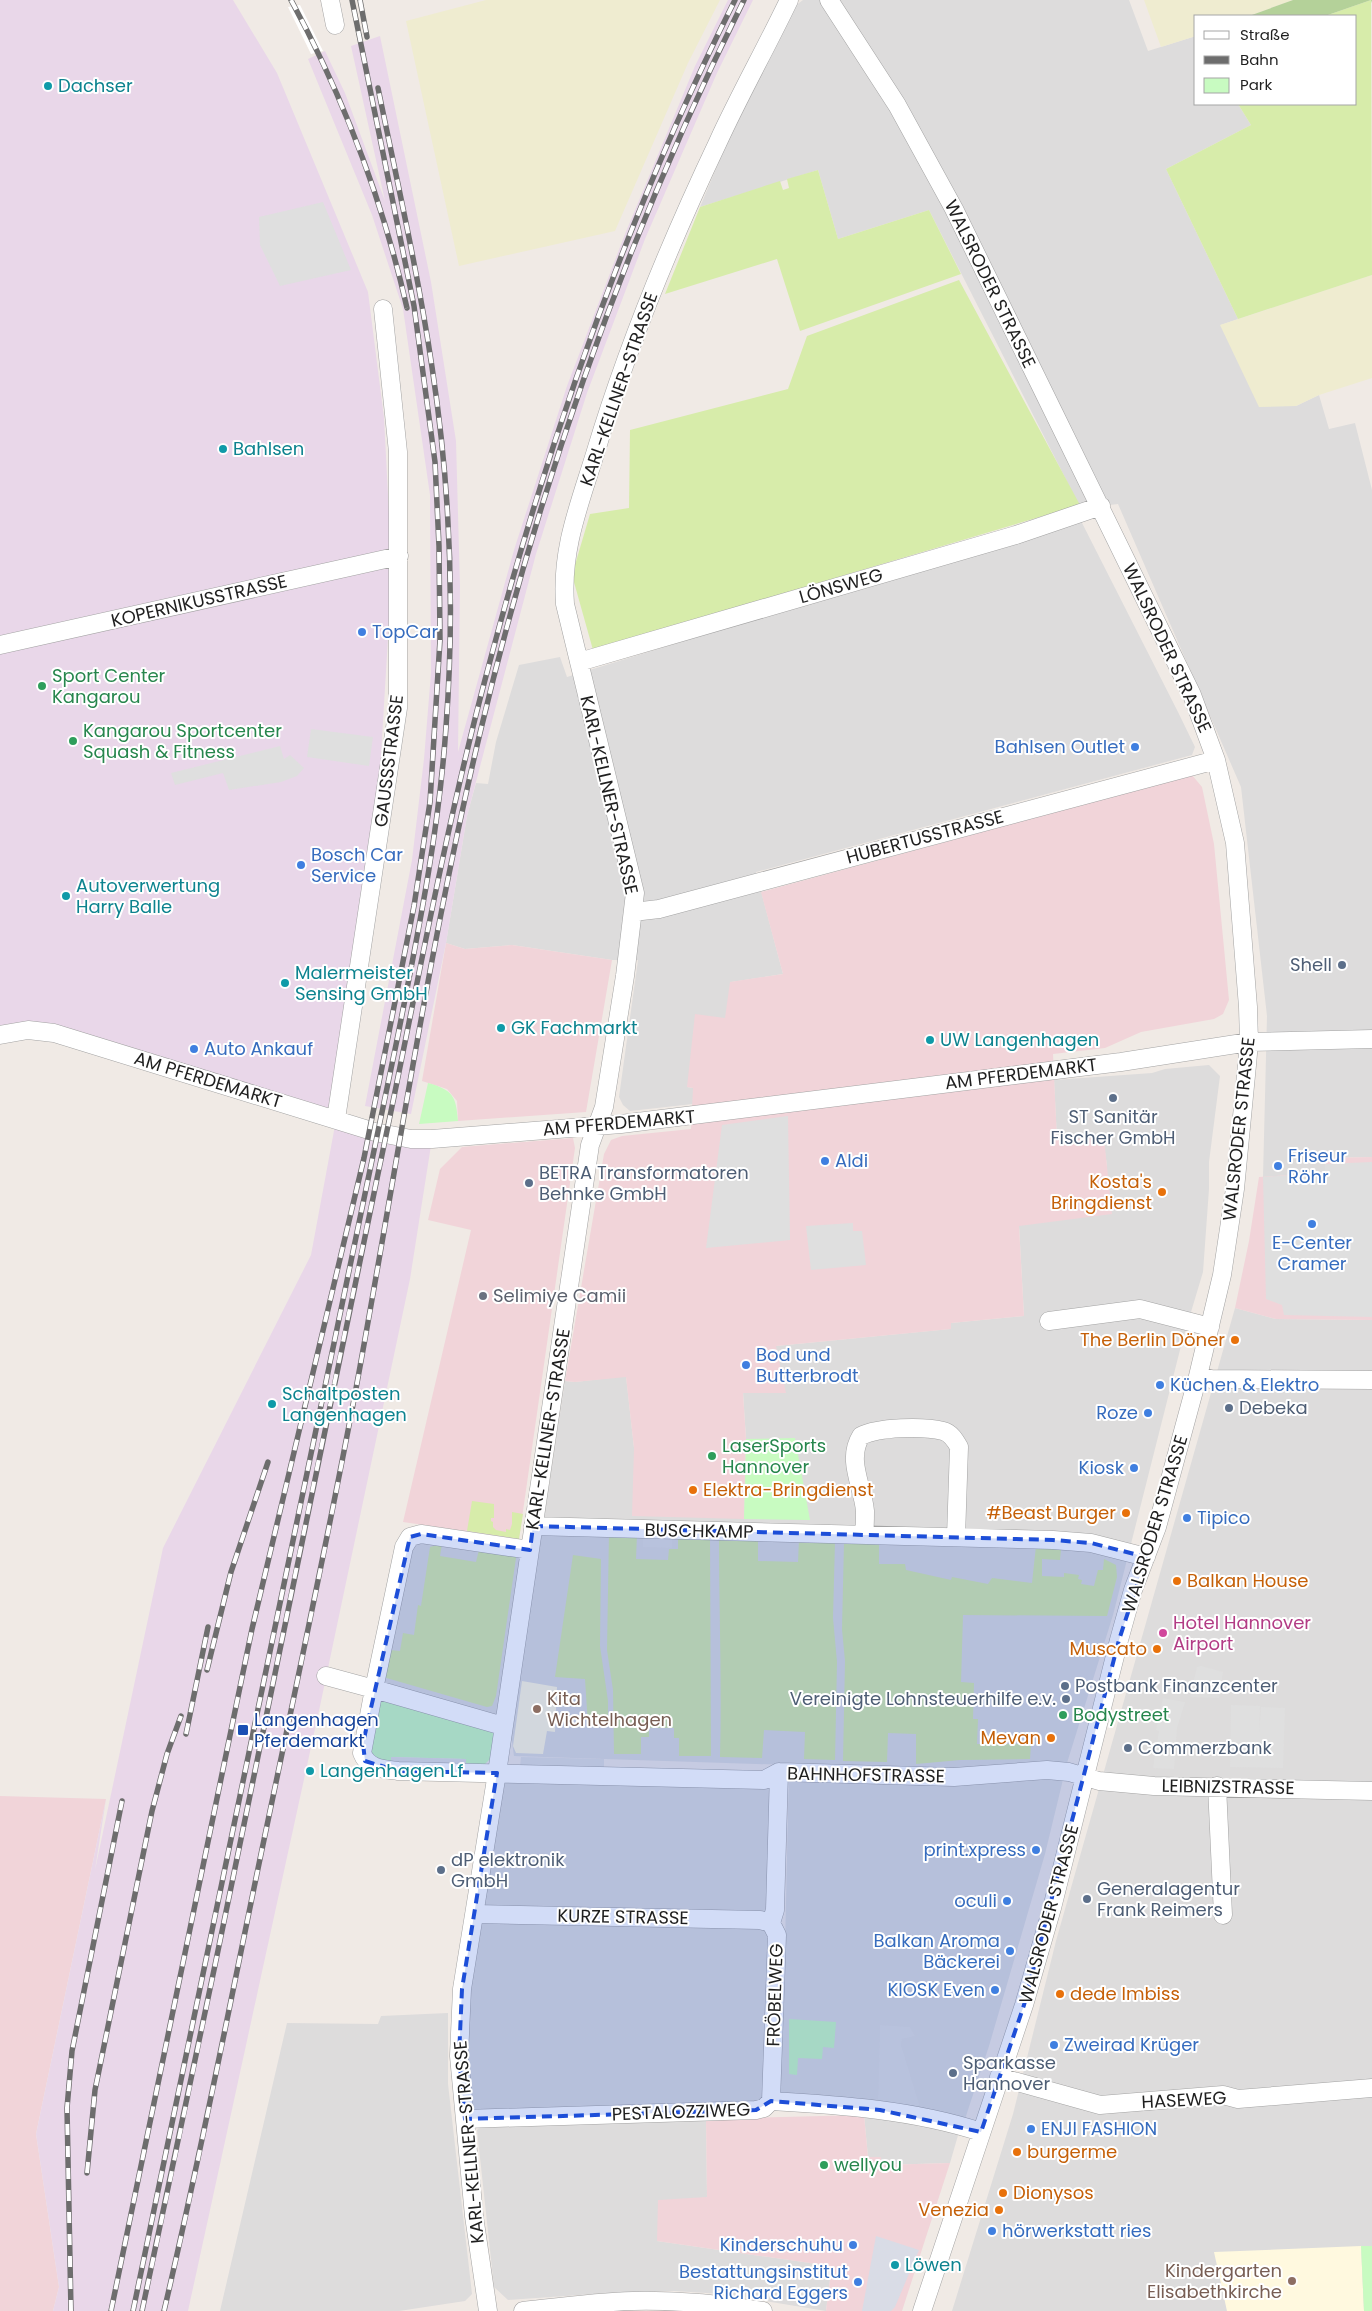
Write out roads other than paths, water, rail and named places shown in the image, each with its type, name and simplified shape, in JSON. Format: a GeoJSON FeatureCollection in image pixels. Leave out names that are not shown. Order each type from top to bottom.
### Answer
{"type":"FeatureCollection","features":[{"type":"Feature","properties":{"kind":"street"},"geometry":{"type":"LineString","coordinates":[[330,0],[335,24]]}},
{"type":"Feature","properties":{"kind":"street","name":"KARL-KELLNER-STRASSE"},"geometry":{"type":"LineString","coordinates":[[488,2311],[474,2216],[459,2056],[462,1989],[475,1914],[590,1144],[604,1108],[634,912],[635,893],[564,604],[563,578],[566,546],[605,419],[647,303],[718,142],[789,0]]}},
{"type":"Feature","properties":{"kind":"street","name":"WALSRODER STRASSE"},"geometry":{"type":"LineString","coordinates":[[829,0],[897,106],[932,168],[1181,670],[1216,760],[1235,843],[1249,1042],[1235,1189],[1222,1275],[1198,1376],[1157,1527],[1133,1590],[1119,1640],[1086,1777],[1024,2005],[922,2311]]}},
{"type":"Feature","properties":{"kind":"street","name":"GAUSSSTRASSE"},"geometry":{"type":"LineString","coordinates":[[336,1119],[398,708],[398,452],[383,309]]}},
{"type":"Feature","properties":{"kind":"street","name":"LÖNSWEG"},"geometry":{"type":"LineString","coordinates":[[579,662],[1016,535],[1101,506]]}},
{"type":"Feature","properties":{"kind":"street","name":"KOPERNIKUSSTRASSE"},"geometry":{"type":"LineString","coordinates":[[0,645],[398,556]]}},
{"type":"Feature","properties":{"kind":"street","name":"HUBERTUSSTRASSE"},"geometry":{"type":"LineString","coordinates":[[634,912],[659,909],[1216,760]]}},
{"type":"Feature","properties":{"kind":"street","name":"AM PFERDEMARKT"},"geometry":{"type":"LineString","coordinates":[[0,1035],[28,1030],[54,1032],[375,1132],[411,1139],[597,1126],[752,1109],[1121,1062],[1249,1042],[1372,1039]]}},
{"type":"Feature","properties":{"kind":"street"},"geometry":{"type":"LineString","coordinates":[[1049,1321],[1140,1309],[1210,1327]]}},
{"type":"Feature","properties":{"kind":"street"},"geometry":{"type":"LineString","coordinates":[[1198,1376],[1211,1379],[1372,1380]]}},
{"type":"Feature","properties":{"kind":"street"},"geometry":{"type":"LineString","coordinates":[[864,1535],[865,1510],[854,1461],[854,1446],[860,1436],[884,1428],[944,1431],[954,1437],[959,1447],[956,1537]]}},
{"type":"Feature","properties":{"kind":"street","name":"BUSCHKAMP"},"geometry":{"type":"LineString","coordinates":[[533,1526],[1091,1542],[1146,1558]]}},
{"type":"Feature","properties":{"kind":"street"},"geometry":{"type":"LineString","coordinates":[[374,1689],[404,1548],[410,1537],[421,1534],[530,1550]]}},
{"type":"Feature","properties":{"kind":"street"},"geometry":{"type":"LineString","coordinates":[[326,1676],[503,1726]]}},
{"type":"Feature","properties":{"kind":"street","name":"BAHNHOFSTRASSE"},"geometry":{"type":"LineString","coordinates":[[374,1689],[362,1747],[365,1761],[376,1768],[398,1772],[764,1780],[779,1772],[954,1777],[1047,1770],[1069,1772],[1086,1777]]}},
{"type":"Feature","properties":{"kind":"street","name":"FRÖBELWEG"},"geometry":{"type":"LineString","coordinates":[[771,2101],[777,1935],[770,1923],[775,1910],[779,1772]]}},
{"type":"Feature","properties":{"kind":"street","name":"LEIBNIZSTRASSE"},"geometry":{"type":"LineString","coordinates":[[1086,1777],[1099,1781],[1154,1786],[1372,1791]]}},
{"type":"Feature","properties":{"kind":"street"},"geometry":{"type":"LineString","coordinates":[[1217,1786],[1223,1915]]}},
{"type":"Feature","properties":{"kind":"street","name":"KURZE STRASSE"},"geometry":{"type":"LineString","coordinates":[[475,1914],[760,1920],[770,1923]]}},
{"type":"Feature","properties":{"kind":"street","name":"HASEWEG"},"geometry":{"type":"LineString","coordinates":[[999,2077],[1100,2105],[1223,2095],[1238,2099],[1372,2088]]}},
{"type":"Feature","properties":{"kind":"street","name":"PESTALOZZIWEG"},"geometry":{"type":"LineString","coordinates":[[465,2119],[756,2110],[764,2108],[771,2101],[834,2104],[880,2110],[961,2126],[981,2132]]}},
{"type":"Feature","properties":{"kind":"street"},"geometry":{"type":"LineString","coordinates":[[523,2311],[599,2303],[656,2301],[709,2304],[763,2311]]}},
{"type":"Feature","properties":{"kind":"railway"},"geometry":{"type":"LineString","coordinates":[[291,0],[328,74],[359,150],[386,229],[407,308]]}},
{"type":"Feature","properties":{"kind":"railway"},"geometry":{"type":"LineString","coordinates":[[111,2311],[252,1629],[364,1158],[414,906],[430,802],[440,640],[439,546],[435,462],[414,306],[352,0]]}},
{"type":"Feature","properties":{"kind":"railway"},"geometry":{"type":"LineString","coordinates":[[360,0],[367,37]]}},
{"type":"Feature","properties":{"kind":"railway"},"geometry":{"type":"LineString","coordinates":[[142,2311],[442,860],[470,737],[535,502],[593,331],[659,164],[735,0]]}},
{"type":"Feature","properties":{"kind":"railway"},"geometry":{"type":"LineString","coordinates":[[164,2311],[188,2206],[331,1518],[355,1394],[428,980],[461,815],[480,733],[530,544],[559,451],[591,359],[662,177],[744,0]]}},
{"type":"Feature","properties":{"kind":"railway"},"geometry":{"type":"LineString","coordinates":[[133,2311],[398,1035],[427,882],[443,766],[450,637],[449,546],[443,456],[432,367],[420,297],[378,88]]}},
{"type":"Feature","properties":{"kind":"railway"},"geometry":{"type":"LineString","coordinates":[[207,1670],[231,1572],[268,1462]]}},
{"type":"Feature","properties":{"kind":"railway"},"geometry":{"type":"LineString","coordinates":[[186,1734],[208,1627]]}},
{"type":"Feature","properties":{"kind":"railway"},"geometry":{"type":"LineString","coordinates":[[87,2173],[95,2090],[152,1811],[167,1754],[181,1716]]}},
{"type":"Feature","properties":{"kind":"railway"},"geometry":{"type":"LineString","coordinates":[[71,2311],[67,2108],[72,2051],[122,1801]]}},
{"type":"Feature","properties":{"kind":"place","name":"Dachser"},"geometry":{"type":"Point","coordinates":[48,86]}},
{"type":"Feature","properties":{"kind":"place","name":"Bahlsen"},"geometry":{"type":"Point","coordinates":[223,449]}},
{"type":"Feature","properties":{"kind":"place","name":"TopCar"},"geometry":{"type":"Point","coordinates":[362,632]}},
{"type":"Feature","properties":{"kind":"place","name":"Sport Center Kangarou"},"geometry":{"type":"Point","coordinates":[42,686]}},
{"type":"Feature","properties":{"kind":"place","name":"Kangarou Sportcenter Squash & Fitness"},"geometry":{"type":"Point","coordinates":[73,741]}},
{"type":"Feature","properties":{"kind":"place","name":"Bahlsen Outlet"},"geometry":{"type":"Point","coordinates":[1135,747]}},
{"type":"Feature","properties":{"kind":"place","name":"Bosch Car Service"},"geometry":{"type":"Point","coordinates":[301,865]}},
{"type":"Feature","properties":{"kind":"place","name":"Autoverwertung Harry Balle"},"geometry":{"type":"Point","coordinates":[66,896]}},
{"type":"Feature","properties":{"kind":"place","name":"Shell"},"geometry":{"type":"Point","coordinates":[1342,965]}},
{"type":"Feature","properties":{"kind":"place","name":"Malermeister Sensing GmbH"},"geometry":{"type":"Point","coordinates":[285,983]}},
{"type":"Feature","properties":{"kind":"place","name":"GK Fachmarkt"},"geometry":{"type":"Point","coordinates":[501,1028]}},
{"type":"Feature","properties":{"kind":"place","name":"UW Langenhagen"},"geometry":{"type":"Point","coordinates":[930,1040]}},
{"type":"Feature","properties":{"kind":"place","name":"Auto Ankauf"},"geometry":{"type":"Point","coordinates":[194,1049]}},
{"type":"Feature","properties":{"kind":"place","name":"ST Sanitär Fischer GmbH"},"geometry":{"type":"Point","coordinates":[1113,1098]}},
{"type":"Feature","properties":{"kind":"place","name":"Aldi"},"geometry":{"type":"Point","coordinates":[825,1161]}},
{"type":"Feature","properties":{"kind":"place","name":"Friseur Röhr"},"geometry":{"type":"Point","coordinates":[1278,1166]}},
{"type":"Feature","properties":{"kind":"place","name":"BETRA Transformatoren Behnke GmbH"},"geometry":{"type":"Point","coordinates":[529,1183]}},
{"type":"Feature","properties":{"kind":"place","name":"Kosta's Bringdienst"},"geometry":{"type":"Point","coordinates":[1162,1192]}},
{"type":"Feature","properties":{"kind":"place","name":"E-Center Cramer"},"geometry":{"type":"Point","coordinates":[1312,1224]}},
{"type":"Feature","properties":{"kind":"place","name":"Selimiye Camii"},"geometry":{"type":"Point","coordinates":[483,1296]}},
{"type":"Feature","properties":{"kind":"place","name":"The Berlin Döner"},"geometry":{"type":"Point","coordinates":[1235,1340]}},
{"type":"Feature","properties":{"kind":"place","name":"Bod und Butterbrodt"},"geometry":{"type":"Point","coordinates":[746,1365]}},
{"type":"Feature","properties":{"kind":"place","name":"Küchen & Elektro"},"geometry":{"type":"Point","coordinates":[1160,1385]}},
{"type":"Feature","properties":{"kind":"place","name":"Schaltposten Langenhagen"},"geometry":{"type":"Point","coordinates":[272,1404]}},
{"type":"Feature","properties":{"kind":"place","name":"Debeka"},"geometry":{"type":"Point","coordinates":[1229,1408]}},
{"type":"Feature","properties":{"kind":"place","name":"Roze"},"geometry":{"type":"Point","coordinates":[1148,1413]}},
{"type":"Feature","properties":{"kind":"place","name":"LaserSports Hannover"},"geometry":{"type":"Point","coordinates":[712,1456]}},
{"type":"Feature","properties":{"kind":"place","name":"Kiosk"},"geometry":{"type":"Point","coordinates":[1134,1468]}},
{"type":"Feature","properties":{"kind":"place","name":"Elektra-Bringdienst"},"geometry":{"type":"Point","coordinates":[693,1490]}},
{"type":"Feature","properties":{"kind":"place","name":"#Beast Burger"},"geometry":{"type":"Point","coordinates":[1126,1513]}},
{"type":"Feature","properties":{"kind":"place","name":"Tipico"},"geometry":{"type":"Point","coordinates":[1187,1518]}},
{"type":"Feature","properties":{"kind":"place","name":"Balkan House"},"geometry":{"type":"Point","coordinates":[1177,1581]}},
{"type":"Feature","properties":{"kind":"place","name":"Hotel Hannover Airport"},"geometry":{"type":"Point","coordinates":[1163,1633]}},
{"type":"Feature","properties":{"kind":"place","name":"Muscato"},"geometry":{"type":"Point","coordinates":[1157,1649]}},
{"type":"Feature","properties":{"kind":"place","name":"Postbank Finanzcenter"},"geometry":{"type":"Point","coordinates":[1065,1686]}},
{"type":"Feature","properties":{"kind":"place","name":"Vereinigte Lohnsteuerhilfe e.v."},"geometry":{"type":"Point","coordinates":[1066,1699]}},
{"type":"Feature","properties":{"kind":"place","name":"Kita Wichtelhagen"},"geometry":{"type":"Point","coordinates":[537,1709]}},
{"type":"Feature","properties":{"kind":"place","name":"Bodystreet"},"geometry":{"type":"Point","coordinates":[1063,1715]}},
{"type":"Feature","properties":{"kind":"place","name":"Langenhagen Pferdemarkt"},"geometry":{"type":"Point","coordinates":[243,1730]}},
{"type":"Feature","properties":{"kind":"place","name":"Mevan"},"geometry":{"type":"Point","coordinates":[1051,1738]}},
{"type":"Feature","properties":{"kind":"place","name":"Commerzbank"},"geometry":{"type":"Point","coordinates":[1128,1748]}},
{"type":"Feature","properties":{"kind":"place","name":"Langenhagen Lf"},"geometry":{"type":"Point","coordinates":[310,1771]}},
{"type":"Feature","properties":{"kind":"place","name":"print.xpress"},"geometry":{"type":"Point","coordinates":[1036,1850]}},
{"type":"Feature","properties":{"kind":"place","name":"dP elektronik GmbH"},"geometry":{"type":"Point","coordinates":[441,1870]}},
{"type":"Feature","properties":{"kind":"place","name":"Generalagentur Frank Reimers"},"geometry":{"type":"Point","coordinates":[1087,1899]}},
{"type":"Feature","properties":{"kind":"place","name":"oculi"},"geometry":{"type":"Point","coordinates":[1007,1901]}},
{"type":"Feature","properties":{"kind":"place","name":"Balkan Aroma Bäckerei"},"geometry":{"type":"Point","coordinates":[1010,1951]}},
{"type":"Feature","properties":{"kind":"place","name":"KIOSK Even"},"geometry":{"type":"Point","coordinates":[995,1990]}},
{"type":"Feature","properties":{"kind":"place","name":"dede Imbiss"},"geometry":{"type":"Point","coordinates":[1060,1994]}},
{"type":"Feature","properties":{"kind":"place","name":"Zweirad Krüger"},"geometry":{"type":"Point","coordinates":[1054,2045]}},
{"type":"Feature","properties":{"kind":"place","name":"Sparkasse Hannover"},"geometry":{"type":"Point","coordinates":[953,2073]}},
{"type":"Feature","properties":{"kind":"place","name":"ENJI FASHION"},"geometry":{"type":"Point","coordinates":[1031,2129]}},
{"type":"Feature","properties":{"kind":"place","name":"burgerme"},"geometry":{"type":"Point","coordinates":[1017,2152]}},
{"type":"Feature","properties":{"kind":"place","name":"wellyou"},"geometry":{"type":"Point","coordinates":[824,2165]}},
{"type":"Feature","properties":{"kind":"place","name":"Dionysos"},"geometry":{"type":"Point","coordinates":[1003,2193]}},
{"type":"Feature","properties":{"kind":"place","name":"Venezia"},"geometry":{"type":"Point","coordinates":[999,2210]}},
{"type":"Feature","properties":{"kind":"place","name":"hörwerkstatt ries"},"geometry":{"type":"Point","coordinates":[992,2231]}},
{"type":"Feature","properties":{"kind":"place","name":"Kinderschuhu"},"geometry":{"type":"Point","coordinates":[853,2245]}},
{"type":"Feature","properties":{"kind":"place","name":"Löwen"},"geometry":{"type":"Point","coordinates":[895,2265]}},
{"type":"Feature","properties":{"kind":"place","name":"Kindergarten Elisabethkirche"},"geometry":{"type":"Point","coordinates":[1292,2281]}},
{"type":"Feature","properties":{"kind":"place","name":"Bestattungsinstitut Richard Eggers"},"geometry":{"type":"Point","coordinates":[858,2282]}}]}
